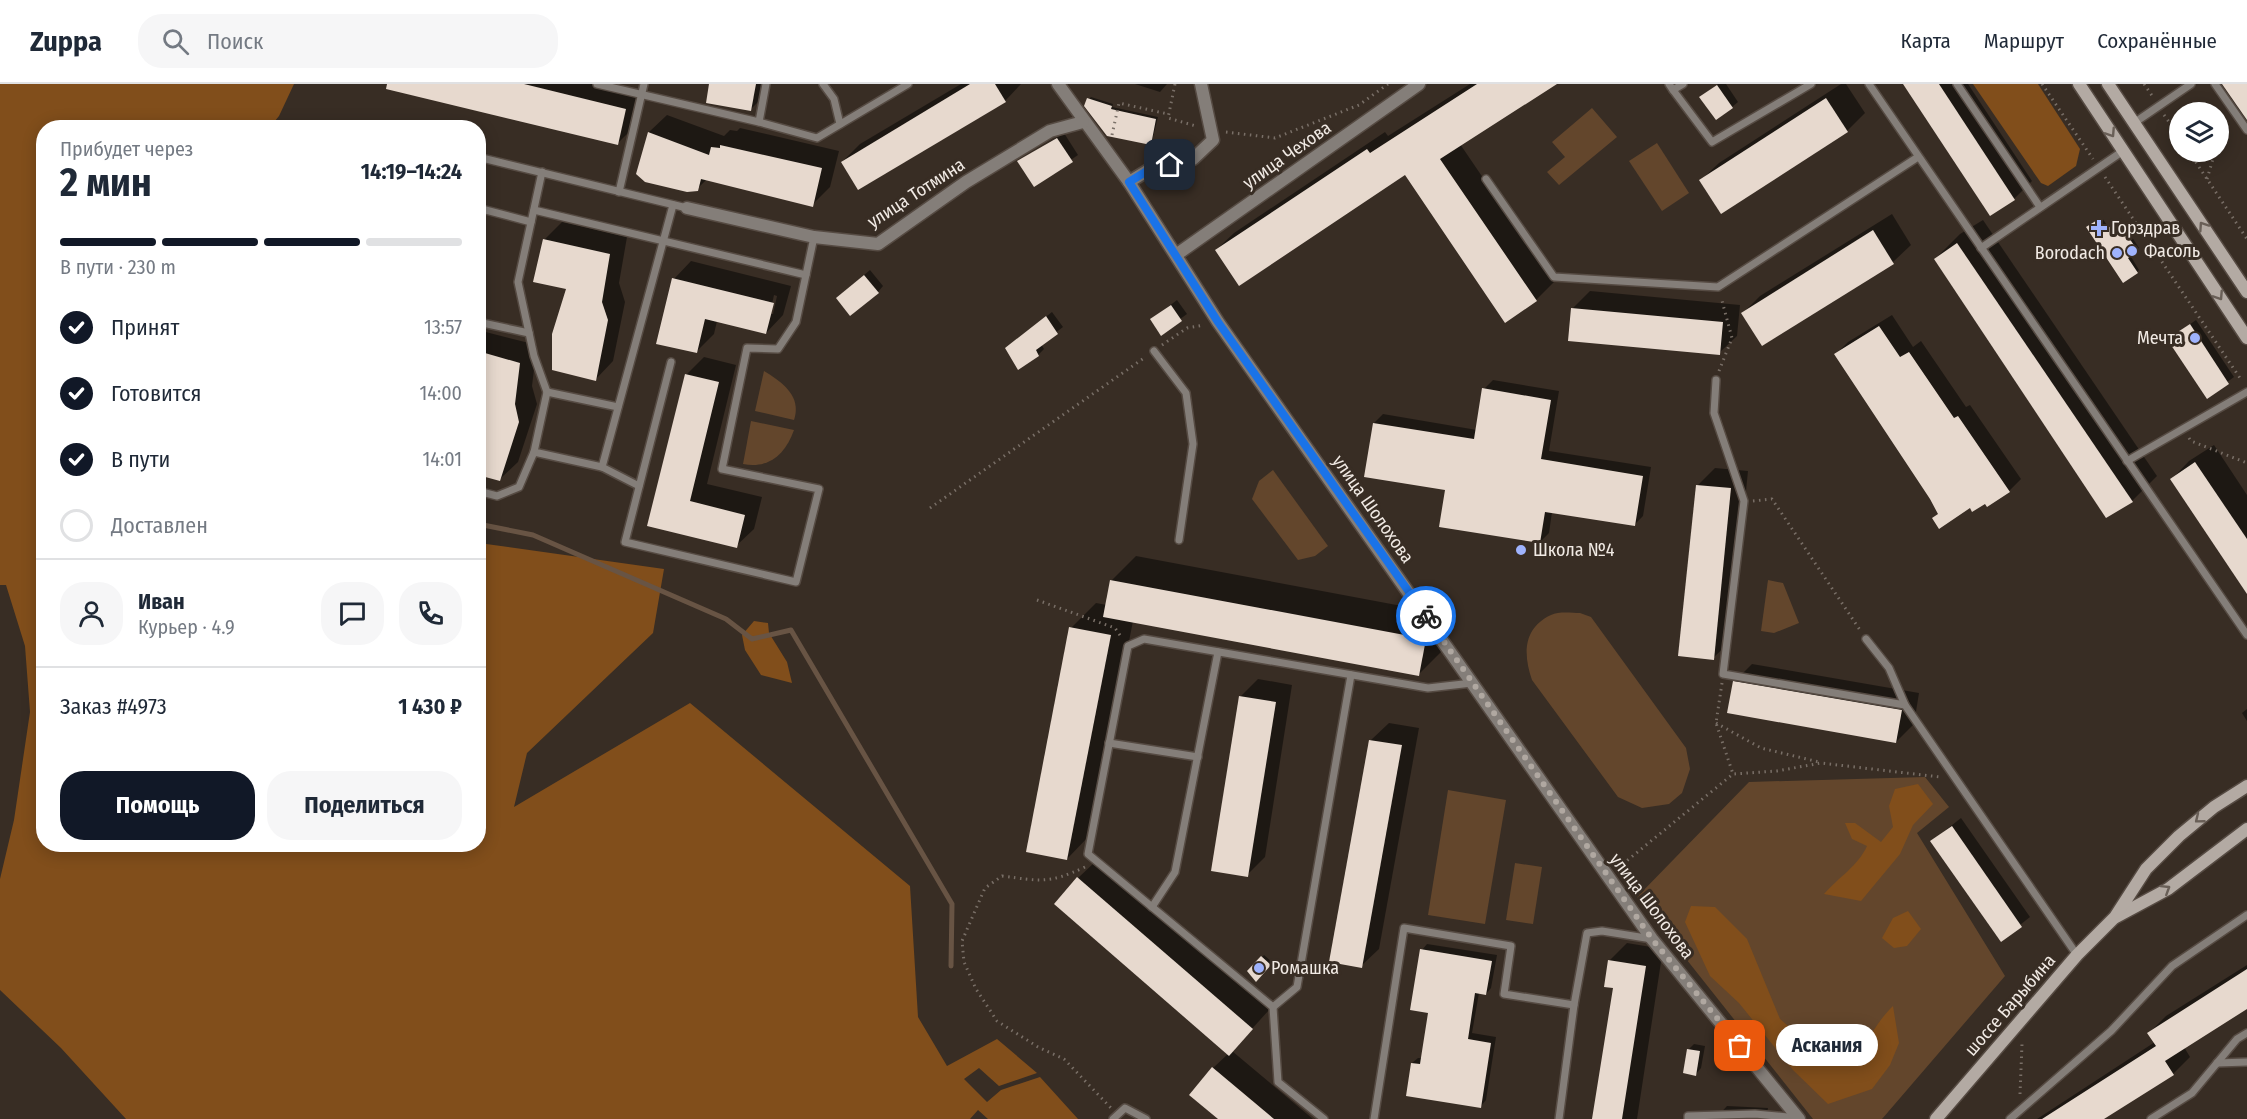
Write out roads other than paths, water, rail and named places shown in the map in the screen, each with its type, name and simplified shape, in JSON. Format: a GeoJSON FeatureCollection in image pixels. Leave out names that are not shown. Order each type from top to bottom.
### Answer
{"type":"FeatureCollection","features":[{"type":"Feature","properties":{"kind":"main road"},"geometry":{"type":"LineString","coordinates":[[2079,84],[2247,338]]}},
{"type":"Feature","properties":{"kind":"main road"},"geometry":{"type":"LineString","coordinates":[[2108,84],[2247,291]]}},
{"type":"Feature","properties":{"kind":"main road","name":"шоссе Барыбина"},"geometry":{"type":"LineString","coordinates":[[1936,1119],[2077,955],[2115,917],[2146,869],[2179,836],[2214,807],[2247,786]]}},
{"type":"Feature","properties":{"kind":"main road","name":"шоссе Барыбина"},"geometry":{"type":"LineString","coordinates":[[2115,917],[2168,889],[2247,829]]}},
{"type":"Feature","properties":{"kind":"street","name":"улица Шолохова"},"geometry":{"type":"LineString","coordinates":[[1058,84],[1083,122],[1129,182],[1218,322],[1652,939],[1798,1119]]}},
{"type":"Feature","properties":{"kind":"street"},"geometry":{"type":"LineString","coordinates":[[1129,182],[1147,171],[1193,159],[1213,140],[1201,84]]}},
{"type":"Feature","properties":{"kind":"street","name":"улица Чехова"},"geometry":{"type":"LineString","coordinates":[[1176,255],[1419,84]]}},
{"type":"Feature","properties":{"kind":"street","name":"улица Тотмина"},"geometry":{"type":"LineString","coordinates":[[687,208],[814,237],[878,244],[966,182],[1050,131],[1083,122]]}},
{"type":"Feature","properties":{"kind":"lane"},"geometry":{"type":"LineString","coordinates":[[597,84],[817,138],[909,84]]}},
{"type":"Feature","properties":{"kind":"lane"},"geometry":{"type":"LineString","coordinates":[[619,192],[644,84]]}},
{"type":"Feature","properties":{"kind":"lane"},"geometry":{"type":"LineString","coordinates":[[759,122],[766,84]]}},
{"type":"Feature","properties":{"kind":"lane"},"geometry":{"type":"LineString","coordinates":[[823,84],[834,99],[840,124]]}},
{"type":"Feature","properties":{"kind":"lane"},"geometry":{"type":"LineString","coordinates":[[1683,84],[1671,87],[1713,142],[1810,84]]}},
{"type":"Feature","properties":{"kind":"lane"},"geometry":{"type":"LineString","coordinates":[[1869,84],[2247,635]]}},
{"type":"Feature","properties":{"kind":"lane"},"geometry":{"type":"LineString","coordinates":[[1957,84],[2040,207]]}},
{"type":"Feature","properties":{"kind":"lane"},"geometry":{"type":"LineString","coordinates":[[2134,123],[2190,84]]}},
{"type":"Feature","properties":{"kind":"lane"},"geometry":{"type":"LineString","coordinates":[[2215,84],[2247,130]]}},
{"type":"Feature","properties":{"kind":"lane"},"geometry":{"type":"LineString","coordinates":[[1981,248],[2123,151]]}},
{"type":"Feature","properties":{"kind":"lane"},"geometry":{"type":"LineString","coordinates":[[1486,179],[1554,277],[1719,287],[1918,158]]}},
{"type":"Feature","properties":{"kind":"lane"},"geometry":{"type":"LineString","coordinates":[[486,159],[687,208]]}},
{"type":"Feature","properties":{"kind":"lane"},"geometry":{"type":"LineString","coordinates":[[486,493],[497,496],[519,487],[534,452],[547,392],[529,333],[518,282],[542,172]]}},
{"type":"Feature","properties":{"kind":"lane"},"geometry":{"type":"LineString","coordinates":[[602,467],[673,205]]}},
{"type":"Feature","properties":{"kind":"lane"},"geometry":{"type":"LineString","coordinates":[[486,210],[531,222]]}},
{"type":"Feature","properties":{"kind":"lane"},"geometry":{"type":"LineString","coordinates":[[534,210],[806,275]]}},
{"type":"Feature","properties":{"kind":"lane"},"geometry":{"type":"LineString","coordinates":[[671,362],[625,542],[796,582],[819,489],[722,469],[747,348],[778,349],[796,322],[814,237]]}},
{"type":"Feature","properties":{"kind":"lane"},"geometry":{"type":"LineString","coordinates":[[486,324],[529,333]]}},
{"type":"Feature","properties":{"kind":"lane"},"geometry":{"type":"LineString","coordinates":[[1154,351],[1186,393],[1193,444],[1179,540]]}},
{"type":"Feature","properties":{"kind":"lane"},"geometry":{"type":"LineString","coordinates":[[1716,380],[1714,414],[1744,501],[1723,674],[1905,705]]}},
{"type":"Feature","properties":{"kind":"lane"},"geometry":{"type":"LineString","coordinates":[[547,392],[618,407]]}},
{"type":"Feature","properties":{"kind":"lane"},"geometry":{"type":"LineString","coordinates":[[2127,461],[2247,392]]}},
{"type":"Feature","properties":{"kind":"lane"},"geometry":{"type":"LineString","coordinates":[[534,452],[602,467],[639,486]]}},
{"type":"Feature","properties":{"kind":"lane"},"geometry":{"type":"LineString","coordinates":[[1324,1119],[1278,1082],[1273,1007],[1088,854],[1128,645],[1144,639],[1428,688],[1472,683]]}},
{"type":"Feature","properties":{"kind":"lane"},"geometry":{"type":"LineString","coordinates":[[1866,639],[1889,668],[1905,705],[1954,779],[2077,955]]}},
{"type":"Feature","properties":{"kind":"lane"},"geometry":{"type":"LineString","coordinates":[[1152,907],[1175,872],[1218,652]]}},
{"type":"Feature","properties":{"kind":"lane"},"geometry":{"type":"LineString","coordinates":[[1273,1007],[1297,987],[1351,675]]}},
{"type":"Feature","properties":{"kind":"lane"},"geometry":{"type":"LineString","coordinates":[[1109,742],[1198,757]]}},
{"type":"Feature","properties":{"kind":"lane"},"geometry":{"type":"LineString","coordinates":[[2010,1119],[2111,1031],[2172,966],[2247,915]]}},
{"type":"Feature","properties":{"kind":"lane"},"geometry":{"type":"LineString","coordinates":[[1374,1119],[1404,928],[1511,946],[1504,994],[1575,1005]]}},
{"type":"Feature","properties":{"kind":"lane"},"geometry":{"type":"LineString","coordinates":[[1559,1119],[1587,933],[1602,931],[1652,939]]}},
{"type":"Feature","properties":{"kind":"lane"},"geometry":{"type":"LineString","coordinates":[[2151,1119],[2192,1093],[2237,1039],[2247,1033]]}},
{"type":"Feature","properties":{"kind":"lane"},"geometry":{"type":"LineString","coordinates":[[2217,1063],[2247,1062]]}},
{"type":"Feature","properties":{"kind":"lane"},"geometry":{"type":"LineString","coordinates":[[1115,1117],[1125,1108],[1146,1119]]}},
{"type":"Feature","properties":{"kind":"lane"},"geometry":{"type":"LineString","coordinates":[[1688,1119],[1688,1116],[1755,1114],[1798,1119]]}},
{"type":"Feature","properties":{"kind":"waterway"},"geometry":{"type":"LineString","coordinates":[[486,526],[533,535],[726,619],[752,639],[791,630],[952,904],[951,966]]}},
{"type":"Feature","properties":{"kind":"place","name":"Горздрав"},"geometry":{"type":"Point","coordinates":[2099,228]}},
{"type":"Feature","properties":{"kind":"place","name":"Фасоль"},"geometry":{"type":"Point","coordinates":[2132,251]}},
{"type":"Feature","properties":{"kind":"place","name":"Borodach"},"geometry":{"type":"Point","coordinates":[2117,253]}},
{"type":"Feature","properties":{"kind":"place","name":"Мечта"},"geometry":{"type":"Point","coordinates":[2195,338]}},
{"type":"Feature","properties":{"kind":"place","name":"Школа №4"},"geometry":{"type":"Point","coordinates":[1521,550]}},
{"type":"Feature","properties":{"kind":"place","name":"Ромашка"},"geometry":{"type":"Point","coordinates":[1259,968]}},
{"type":"Feature","properties":{"kind":"place","name":"Аскания"},"geometry":{"type":"Point","coordinates":[1740,1046]}}]}
